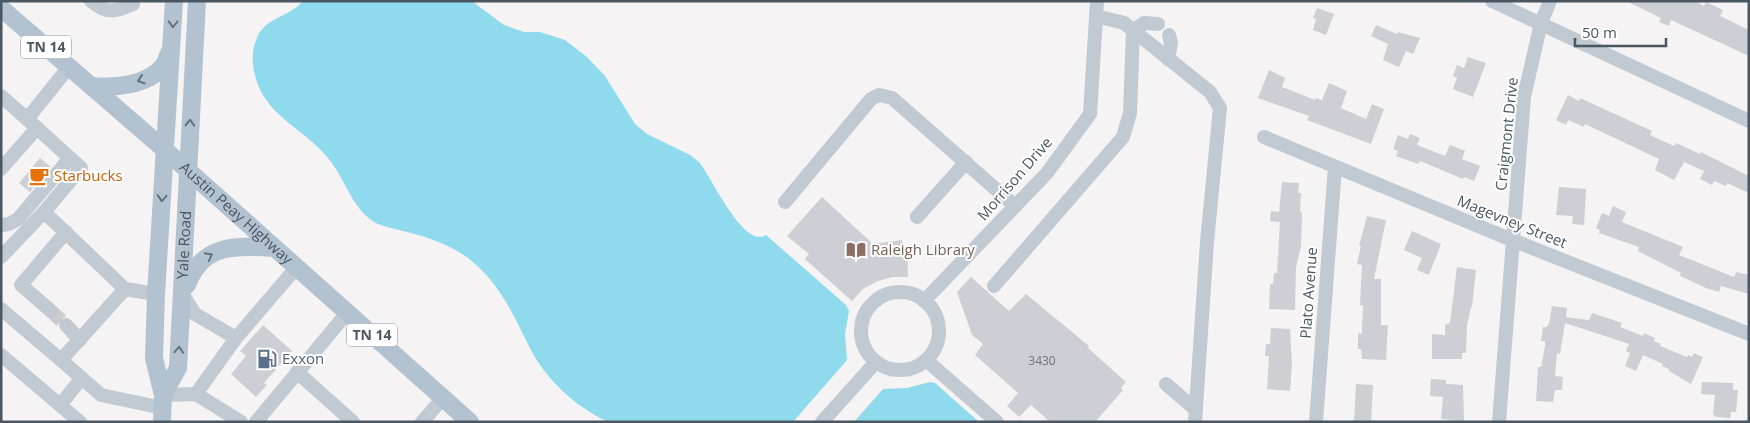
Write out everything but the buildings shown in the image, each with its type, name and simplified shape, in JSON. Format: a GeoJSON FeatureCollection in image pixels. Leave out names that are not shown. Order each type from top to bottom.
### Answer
{"type":"FeatureCollection","features":[{"type":"Feature","properties":{"kind":"main road","name":"Yale Road"},"geometry":{"type":"LineString","coordinates":[[163,408],[154,358],[156,294],[174,1]]}},
{"type":"Feature","properties":{"kind":"main road","name":"Yale Road"},"geometry":{"type":"LineString","coordinates":[[163,408],[178,368],[197,1]]}},
{"type":"Feature","properties":{"kind":"main road","name":"Austin Peay Highway"},"geometry":{"type":"LineString","coordinates":[[1,8],[165,150],[470,422]]}},
{"type":"Feature","properties":{"kind":"main road"},"geometry":{"type":"LineString","coordinates":[[91,86],[117,86],[150,77],[164,65],[172,46]]}},
{"type":"Feature","properties":{"kind":"main road"},"geometry":{"type":"LineString","coordinates":[[183,295],[191,273],[198,262],[212,253],[241,247],[274,248]]}},
{"type":"Feature","properties":{"kind":"street"},"geometry":{"type":"LineString","coordinates":[[91,1],[102,10],[118,11],[133,4],[133,1]]}},
{"type":"Feature","properties":{"kind":"street","name":"Morrison Drive"},"geometry":{"type":"LineString","coordinates":[[924,301],[1047,173],[1090,114],[1097,1]]}},
{"type":"Feature","properties":{"kind":"street"},"geometry":{"type":"LineString","coordinates":[[1492,1],[1749,121]]}},
{"type":"Feature","properties":{"kind":"street","name":"Craigmont Drive"},"geometry":{"type":"LineString","coordinates":[[1499,422],[1524,97],[1541,23],[1550,1]]}},
{"type":"Feature","properties":{"kind":"street"},"geometry":{"type":"LineString","coordinates":[[1096,16],[1124,23],[1210,92],[1220,108],[1207,242],[1196,416]]}},
{"type":"Feature","properties":{"kind":"street"},"geometry":{"type":"LineString","coordinates":[[1133,30],[1144,23],[1158,24]]}},
{"type":"Feature","properties":{"kind":"street"},"geometry":{"type":"LineString","coordinates":[[994,286],[1122,138],[1127,129],[1130,113],[1133,30]]}},
{"type":"Feature","properties":{"kind":"street"},"geometry":{"type":"LineString","coordinates":[[1168,59],[1171,43],[1169,35]]}},
{"type":"Feature","properties":{"kind":"street"},"geometry":{"type":"LineString","coordinates":[[1,170],[69,67]]}},
{"type":"Feature","properties":{"kind":"street"},"geometry":{"type":"LineString","coordinates":[[785,202],[871,99],[879,95],[892,98],[1015,206]]}},
{"type":"Feature","properties":{"kind":"street"},"geometry":{"type":"LineString","coordinates":[[1,257],[44,212],[81,168],[32,123],[2,104]]}},
{"type":"Feature","properties":{"kind":"street","name":"Magevney Street"},"geometry":{"type":"LineString","coordinates":[[1264,136],[1334,167],[1512,240],[1749,334]]}},
{"type":"Feature","properties":{"kind":"street"},"geometry":{"type":"LineString","coordinates":[[1,225],[9,224],[18,219],[70,158]]}},
{"type":"Feature","properties":{"kind":"street"},"geometry":{"type":"LineString","coordinates":[[916,217],[966,162]]}},
{"type":"Feature","properties":{"kind":"street","name":"Plato Avenue"},"geometry":{"type":"LineString","coordinates":[[1316,422],[1334,167]]}},
{"type":"Feature","properties":{"kind":"street"},"geometry":{"type":"LineString","coordinates":[[44,212],[124,289],[156,294]]}},
{"type":"Feature","properties":{"kind":"street"},"geometry":{"type":"LineString","coordinates":[[46,306],[21,285],[66,232]]}},
{"type":"Feature","properties":{"kind":"street"},"geometry":{"type":"LineString","coordinates":[[1,309],[101,395],[163,408],[196,394],[236,338],[296,268]]}},
{"type":"Feature","properties":{"kind":"street"},"geometry":{"type":"LineString","coordinates":[[61,360],[124,289]]}},
{"type":"Feature","properties":{"kind":"street"},"geometry":{"type":"LineString","coordinates":[[895,293],[913,295],[924,301],[933,311],[938,324],[936,343],[926,360],[914,368],[888,369],[876,362],[868,354],[862,336],[863,318],[878,299],[895,293]]}},
{"type":"Feature","properties":{"kind":"street"},"geometry":{"type":"LineString","coordinates":[[183,295],[195,314],[236,338]]}},
{"type":"Feature","properties":{"kind":"street"},"geometry":{"type":"LineString","coordinates":[[256,422],[347,313]]}},
{"type":"Feature","properties":{"kind":"street"},"geometry":{"type":"LineString","coordinates":[[66,326],[80,340]]}},
{"type":"Feature","properties":{"kind":"street"},"geometry":{"type":"LineString","coordinates":[[1,355],[80,422]]}},
{"type":"Feature","properties":{"kind":"street"},"geometry":{"type":"LineString","coordinates":[[926,360],[997,422]]}},
{"type":"Feature","properties":{"kind":"street"},"geometry":{"type":"LineString","coordinates":[[822,422],[876,362]]}},
{"type":"Feature","properties":{"kind":"street"},"geometry":{"type":"LineString","coordinates":[[298,372],[353,422]]}},
{"type":"Feature","properties":{"kind":"street"},"geometry":{"type":"LineString","coordinates":[[61,404],[81,379]]}},
{"type":"Feature","properties":{"kind":"street"},"geometry":{"type":"LineString","coordinates":[[1166,384],[1196,416]]}},
{"type":"Feature","properties":{"kind":"street"},"geometry":{"type":"LineString","coordinates":[[196,394],[220,416],[241,422]]}},
{"type":"Feature","properties":{"kind":"street"},"geometry":{"type":"LineString","coordinates":[[422,422],[443,398]]}},
{"type":"Feature","properties":{"kind":"water"},"geometry":{"type":"Polygon","coordinates":[[[303,1],[473,2],[504,25],[524,32],[540,32],[565,40],[587,57],[605,76],[635,124],[647,134],[690,155],[699,162],[738,222],[748,232],[757,237],[766,235],[846,305],[849,311],[845,334],[847,360],[793,422],[608,422],[585,409],[553,382],[544,371],[500,292],[484,272],[467,257],[450,247],[422,236],[381,225],[366,216],[328,158],[318,147],[274,110],[265,99],[258,86],[254,71],[253,54],[255,42],[266,26],[291,11],[303,1]]]}},
{"type":"Feature","properties":{"kind":"water"},"geometry":{"type":"Polygon","coordinates":[[[930,382],[935,383],[979,422],[854,422],[883,389],[907,388],[930,382]]]}},
{"type":"Feature","properties":{"kind":"tunnel"},"geometry":{"type":"LineString","coordinates":[[51,311],[66,325]]}},
{"type":"Feature","properties":{"kind":"place","name":"Starbucks"},"geometry":{"type":"Point","coordinates":[39,176]}},
{"type":"Feature","properties":{"kind":"place","name":"Raleigh Library"},"geometry":{"type":"Point","coordinates":[856,250]}},
{"type":"Feature","properties":{"kind":"place","name":"Exxon"},"geometry":{"type":"Point","coordinates":[267,359]}}]}
